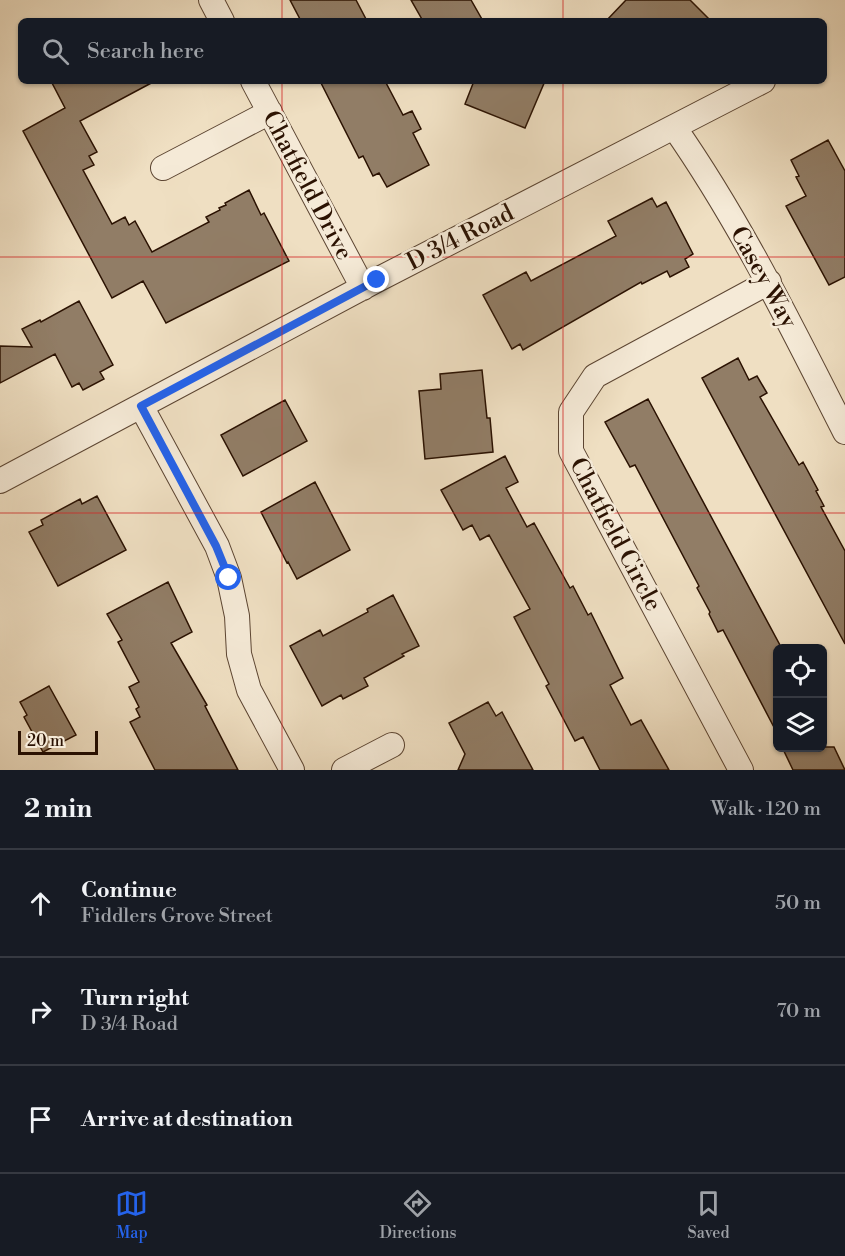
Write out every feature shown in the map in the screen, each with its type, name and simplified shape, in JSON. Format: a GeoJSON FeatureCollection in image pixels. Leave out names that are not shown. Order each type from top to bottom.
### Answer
{"type":"FeatureCollection","features":[{"type":"Feature","properties":{"kind":"street"},"geometry":{"type":"LineString","coordinates":[[210,0],[220,18]]}},
{"type":"Feature","properties":{"kind":"street","name":"Chatfield Drive"},"geometry":{"type":"LineString","coordinates":[[255,84],[363,288]]}},
{"type":"Feature","properties":{"kind":"street","name":"D 3/4 Road"},"geometry":{"type":"LineString","coordinates":[[0,481],[363,288],[757,84]]}},
{"type":"Feature","properties":{"kind":"street"},"geometry":{"type":"LineString","coordinates":[[163,168],[270,112]]}},
{"type":"Feature","properties":{"kind":"street","name":"Casey Way"},"geometry":{"type":"LineString","coordinates":[[674,127],[702,168],[769,282],[845,432]]}},
{"type":"Feature","properties":{"kind":"street","name":"Chatfield Circle"},"geometry":{"type":"LineString","coordinates":[[741,770],[571,451],[571,412],[595,376],[769,282]]}},
{"type":"Feature","properties":{"kind":"street"},"geometry":{"type":"LineString","coordinates":[[141,406],[216,546],[229,578],[237,616],[239,654],[249,690],[292,770]]}},
{"type":"Feature","properties":{"kind":"street"},"geometry":{"type":"LineString","coordinates":[[344,770],[392,745]]}},
{"type":"Feature","properties":{"kind":"building"},"geometry":{"type":"Polygon","coordinates":[[[290,0],[356,0],[365,18],[299,18],[290,0]]]}},
{"type":"Feature","properties":{"kind":"building"},"geometry":{"type":"Polygon","coordinates":[[[411,0],[471,0],[481,18],[421,18],[411,0]]]}},
{"type":"Feature","properties":{"kind":"building"},"geometry":{"type":"Polygon","coordinates":[[[626,0],[690,0],[708,18],[609,18],[626,0]]]}},
{"type":"Feature","properties":{"kind":"building"},"geometry":{"type":"Polygon","coordinates":[[[53,84],[149,84],[80,121],[97,152],[89,156],[94,165],[83,170],[112,224],[125,217],[129,225],[135,221],[152,252],[209,222],[206,217],[249,190],[261,215],[264,213],[289,261],[166,323],[143,281],[112,298],[23,131],[65,108],[53,84]]]}},
{"type":"Feature","properties":{"kind":"building"},"geometry":{"type":"Polygon","coordinates":[[[322,84],[387,84],[403,115],[412,111],[421,129],[413,133],[429,165],[387,187],[379,173],[373,176],[363,156],[359,158],[322,84]]]}},
{"type":"Feature","properties":{"kind":"building"},"geometry":{"type":"Polygon","coordinates":[[[473,84],[544,84],[525,128],[465,104],[473,84]]]}},
{"type":"Feature","properties":{"kind":"building"},"geometry":{"type":"Polygon","coordinates":[[[828,140],[845,171],[845,277],[829,285],[786,206],[806,196],[796,177],[799,176],[791,160],[828,140]]]}},
{"type":"Feature","properties":{"kind":"building"},"geometry":{"type":"Polygon","coordinates":[[[652,198],[657,207],[666,202],[693,254],[685,259],[689,267],[670,277],[667,271],[642,284],[641,282],[523,350],[520,344],[512,349],[483,295],[526,272],[531,281],[616,236],[608,221],[652,198]]]}},
{"type":"Feature","properties":{"kind":"building"},"geometry":{"type":"Polygon","coordinates":[[[79,301],[113,365],[100,372],[104,379],[83,390],[79,383],[72,387],[55,354],[0,383],[0,346],[32,347],[22,329],[40,320],[41,322],[79,301]]]}},
{"type":"Feature","properties":{"kind":"building"},"geometry":{"type":"Polygon","coordinates":[[[738,358],[749,380],[757,376],[767,393],[760,397],[799,465],[803,462],[818,490],[816,491],[824,506],[821,507],[845,551],[845,644],[702,378],[738,358]]]}},
{"type":"Feature","properties":{"kind":"building"},"geometry":{"type":"Polygon","coordinates":[[[482,370],[493,452],[425,459],[419,391],[441,389],[440,374],[482,370]]]}},
{"type":"Feature","properties":{"kind":"building"},"geometry":{"type":"Polygon","coordinates":[[[648,399],[779,644],[773,644],[773,725],[723,630],[718,632],[697,588],[699,586],[635,465],[630,467],[605,422],[648,399]]]}},
{"type":"Feature","properties":{"kind":"building"},"geometry":{"type":"Polygon","coordinates":[[[285,400],[307,441],[243,476],[221,435],[285,400]]]}},
{"type":"Feature","properties":{"kind":"building"},"geometry":{"type":"Polygon","coordinates":[[[505,456],[518,482],[506,488],[527,527],[534,523],[570,588],[573,586],[588,615],[591,613],[623,678],[610,685],[631,725],[641,720],[669,770],[600,770],[583,737],[575,741],[546,686],[549,684],[514,617],[530,609],[489,535],[480,540],[472,525],[463,530],[441,490],[505,456]]]}},
{"type":"Feature","properties":{"kind":"building"},"geometry":{"type":"Polygon","coordinates":[[[315,482],[350,550],[297,579],[261,512],[315,482]]]}},
{"type":"Feature","properties":{"kind":"building"},"geometry":{"type":"Polygon","coordinates":[[[97,496],[126,550],[58,586],[29,532],[43,525],[41,520],[80,499],[82,504],[97,496]]]}},
{"type":"Feature","properties":{"kind":"building"},"geometry":{"type":"Polygon","coordinates":[[[168,582],[192,632],[171,643],[207,705],[205,706],[238,770],[155,770],[130,722],[140,717],[136,709],[139,707],[129,687],[139,682],[118,642],[122,640],[107,614],[168,582]]]}},
{"type":"Feature","properties":{"kind":"building"},"geometry":{"type":"Polygon","coordinates":[[[393,595],[419,646],[364,678],[368,686],[343,699],[341,695],[322,706],[290,646],[320,630],[323,636],[368,612],[367,609],[393,595]]]}},
{"type":"Feature","properties":{"kind":"building"},"geometry":{"type":"Polygon","coordinates":[[[49,686],[76,735],[43,752],[24,717],[27,715],[20,702],[49,686]]]}},
{"type":"Feature","properties":{"kind":"building"},"geometry":{"type":"Polygon","coordinates":[[[488,702],[496,716],[502,712],[533,770],[458,770],[465,754],[449,723],[488,702]]]}},
{"type":"Feature","properties":{"kind":"building"},"geometry":{"type":"Polygon","coordinates":[[[827,747],[834,747],[845,770],[793,770],[784,752],[827,752],[827,747]]]}},
{"type":"Feature","properties":{"kind":"route"},"geometry":{"type":"LineString","coordinates":[[229,578],[216,546],[141,406],[377,280]]}}]}
